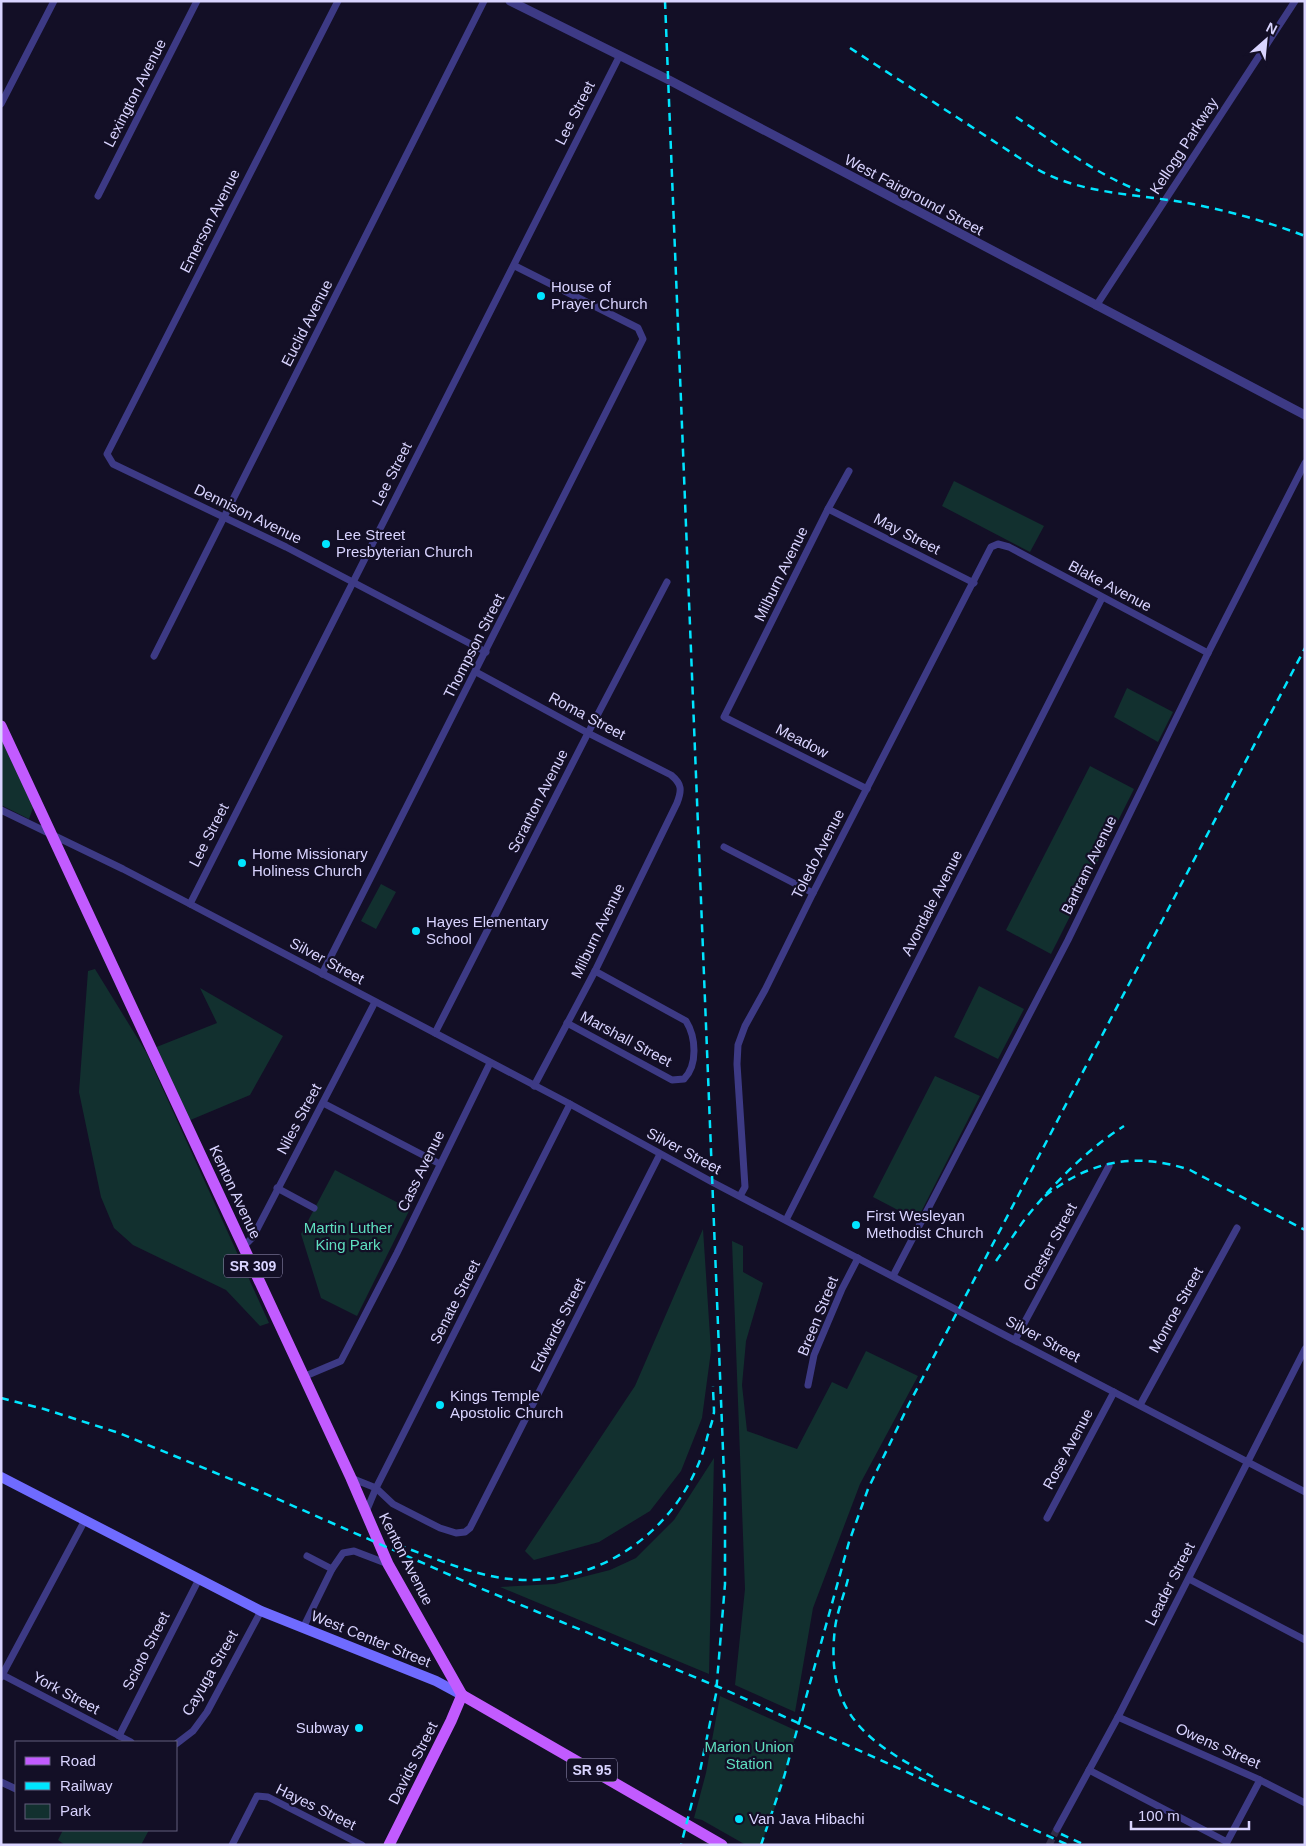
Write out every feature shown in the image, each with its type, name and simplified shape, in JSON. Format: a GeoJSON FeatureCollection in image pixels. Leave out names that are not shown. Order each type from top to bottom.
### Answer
{"type":"FeatureCollection","features":[{"type":"Feature","properties":{"kind":"main road","name":"SR 309"},"geometry":{"type":"LineString","coordinates":[[1,726],[51,834]]}},
{"type":"Feature","properties":{"kind":"main road","name":"Kenton Avenue"},"geometry":{"type":"LineString","coordinates":[[51,834],[244,1246],[351,1478],[388,1564],[462,1695]]}},
{"type":"Feature","properties":{"kind":"main road","name":"West Center Street"},"geometry":{"type":"LineString","coordinates":[[1,1477],[261,1611],[436,1681],[722,1845]]}},
{"type":"Feature","properties":{"kind":"main road","name":"Davids Street"},"geometry":{"type":"LineString","coordinates":[[389,1845],[462,1695]]}},
{"type":"Feature","properties":{"kind":"street"},"geometry":{"type":"LineString","coordinates":[[1,104],[54,1]]}},
{"type":"Feature","properties":{"kind":"street","name":"Lexington Avenue"},"geometry":{"type":"LineString","coordinates":[[98,196],[197,1]]}},
{"type":"Feature","properties":{"kind":"street","name":"Emerson Avenue"},"geometry":{"type":"LineString","coordinates":[[107,454],[338,1]]}},
{"type":"Feature","properties":{"kind":"street","name":"Euclid Avenue"},"geometry":{"type":"LineString","coordinates":[[154,656],[484,1]]}},
{"type":"Feature","properties":{"kind":"street","name":"West Fairground Street"},"geometry":{"type":"LineString","coordinates":[[510,1],[619,57],[669,80],[1305,415]]}},
{"type":"Feature","properties":{"kind":"street","name":"Kellogg Parkway"},"geometry":{"type":"LineString","coordinates":[[1096,306],[1295,1]]}},
{"type":"Feature","properties":{"kind":"street","name":"Lee Street"},"geometry":{"type":"LineString","coordinates":[[190,904],[352,581],[515,266],[619,57]]}},
{"type":"Feature","properties":{"kind":"street","name":"Thompson Street"},"geometry":{"type":"LineString","coordinates":[[322,974],[643,339],[638,328],[515,266]]}},
{"type":"Feature","properties":{"kind":"street","name":"Dennison Avenue"},"geometry":{"type":"LineString","coordinates":[[107,454],[113,464],[224,516],[486,652]]}},
{"type":"Feature","properties":{"kind":"street","name":"Bartram Avenue"},"geometry":{"type":"LineString","coordinates":[[893,1276],[1068,940],[1208,653],[1305,463]]}},
{"type":"Feature","properties":{"kind":"street","name":"Milburn Avenue"},"geometry":{"type":"LineString","coordinates":[[724,717],[828,509],[849,471]]}},
{"type":"Feature","properties":{"kind":"street","name":"May Street"},"geometry":{"type":"LineString","coordinates":[[828,509],[974,583]]}},
{"type":"Feature","properties":{"kind":"street","name":"Blake Avenue"},"geometry":{"type":"LineString","coordinates":[[998,544],[1009,547],[1208,653]]}},
{"type":"Feature","properties":{"kind":"street","name":"Toledo Avenue"},"geometry":{"type":"LineString","coordinates":[[740,1196],[745,1187],[737,1064],[738,1045],[745,1026],[974,583],[988,552],[991,547],[998,544]]}},
{"type":"Feature","properties":{"kind":"street","name":"Scranton Avenue"},"geometry":{"type":"LineString","coordinates":[[435,1033],[667,582]]}},
{"type":"Feature","properties":{"kind":"street","name":"Avondale Avenue"},"geometry":{"type":"LineString","coordinates":[[786,1220],[1102,598]]}},
{"type":"Feature","properties":{"kind":"street","name":"Roma Street"},"geometry":{"type":"LineString","coordinates":[[476,672],[588,733],[671,775],[678,780],[681,786]]}},
{"type":"Feature","properties":{"kind":"street","name":"Meadow"},"geometry":{"type":"LineString","coordinates":[[724,717],[867,789]]}},
{"type":"Feature","properties":{"kind":"street","name":"Milburn Avenue"},"geometry":{"type":"LineString","coordinates":[[534,1086],[678,803],[682,791],[681,786]]}},
{"type":"Feature","properties":{"kind":"street","name":"Silver Street"},"geometry":{"type":"LineString","coordinates":[[1,810],[190,904],[570,1104],[660,1154],[1305,1492]]}},
{"type":"Feature","properties":{"kind":"street"},"geometry":{"type":"LineString","coordinates":[[724,847],[813,893]]}},
{"type":"Feature","properties":{"kind":"street","name":"Marshall Street"},"geometry":{"type":"LineString","coordinates":[[567,1023],[672,1080],[684,1079],[691,1073],[694,1055],[692,1030],[686,1021],[594,971]]}},
{"type":"Feature","properties":{"kind":"street","name":"Niles Street"},"geometry":{"type":"LineString","coordinates":[[244,1246],[253,1237],[375,1002]]}},
{"type":"Feature","properties":{"kind":"street","name":"Cass Avenue"},"geometry":{"type":"LineString","coordinates":[[304,1378],[341,1361],[490,1063]]}},
{"type":"Feature","properties":{"kind":"street"},"geometry":{"type":"LineString","coordinates":[[324,1103],[440,1164]]}},
{"type":"Feature","properties":{"kind":"street","name":"Senate Street"},"geometry":{"type":"LineString","coordinates":[[366,1512],[376,1488],[570,1104]]}},
{"type":"Feature","properties":{"kind":"street","name":"Edwards Street"},"geometry":{"type":"LineString","coordinates":[[376,1488],[393,1504],[440,1528],[456,1533],[465,1532],[473,1523],[660,1154]]}},
{"type":"Feature","properties":{"kind":"street","name":"Chester Street"},"geometry":{"type":"LineString","coordinates":[[1015,1340],[1108,1166]]}},
{"type":"Feature","properties":{"kind":"street"},"geometry":{"type":"LineString","coordinates":[[277,1188],[314,1208]]}},
{"type":"Feature","properties":{"kind":"street","name":"Monroe Street"},"geometry":{"type":"LineString","coordinates":[[1140,1406],[1237,1228]]}},
{"type":"Feature","properties":{"kind":"street","name":"Breen Street"},"geometry":{"type":"LineString","coordinates":[[808,1385],[814,1356],[842,1289],[858,1258]]}},
{"type":"Feature","properties":{"kind":"street","name":"Leader Street"},"geometry":{"type":"LineString","coordinates":[[1057,1829],[1118,1717],[1305,1349]]}},
{"type":"Feature","properties":{"kind":"street","name":"Rose Avenue"},"geometry":{"type":"LineString","coordinates":[[1047,1518],[1114,1392]]}},
{"type":"Feature","properties":{"kind":"street"},"geometry":{"type":"LineString","coordinates":[[351,1478],[376,1488]]}},
{"type":"Feature","properties":{"kind":"street"},"geometry":{"type":"LineString","coordinates":[[2,1675],[85,1520]]}},
{"type":"Feature","properties":{"kind":"street"},"geometry":{"type":"LineString","coordinates":[[303,1628],[342,1553],[354,1551],[388,1564]]}},
{"type":"Feature","properties":{"kind":"street"},"geometry":{"type":"LineString","coordinates":[[307,1556],[332,1569]]}},
{"type":"Feature","properties":{"kind":"street"},"geometry":{"type":"LineString","coordinates":[[1189,1578],[1305,1640]]}},
{"type":"Feature","properties":{"kind":"street","name":"Scioto Street"},"geometry":{"type":"LineString","coordinates":[[119,1736],[199,1579]]}},
{"type":"Feature","properties":{"kind":"street","name":"Cayuga Street"},"geometry":{"type":"LineString","coordinates":[[178,1742],[193,1731],[208,1712],[261,1611]]}},
{"type":"Feature","properties":{"kind":"street","name":"York Street"},"geometry":{"type":"LineString","coordinates":[[2,1675],[119,1736]]}},
{"type":"Feature","properties":{"kind":"street","name":"Owens Street"},"geometry":{"type":"LineString","coordinates":[[1118,1717],[1260,1780],[1305,1803]]}},
{"type":"Feature","properties":{"kind":"street"},"geometry":{"type":"LineString","coordinates":[[119,1736],[129,1741]]}},
{"type":"Feature","properties":{"kind":"street"},"geometry":{"type":"LineString","coordinates":[[1089,1770],[1227,1842],[1260,1780]]}},
{"type":"Feature","properties":{"kind":"street"},"geometry":{"type":"LineString","coordinates":[[1,1782],[15,1789]]}},
{"type":"Feature","properties":{"kind":"street","name":"Hayes Street"},"geometry":{"type":"LineString","coordinates":[[232,1845],[257,1796],[268,1797],[362,1845]]}},
{"type":"Feature","properties":{"kind":"green space"},"geometry":{"type":"Polygon","coordinates":[[[954,481],[1044,526],[1030,552],[942,506],[954,481]]]}},
{"type":"Feature","properties":{"kind":"green space"},"geometry":{"type":"Polygon","coordinates":[[[1127,688],[1173,712],[1158,742],[1114,717],[1127,688]]]}},
{"type":"Feature","properties":{"kind":"green space"},"geometry":{"type":"Polygon","coordinates":[[[1,736],[34,805],[29,819],[1,805],[1,736]]]}},
{"type":"Feature","properties":{"kind":"green space"},"geometry":{"type":"Polygon","coordinates":[[[1090,766],[1134,789],[1051,954],[1006,930],[1090,766]]]}},
{"type":"Feature","properties":{"kind":"green space"},"geometry":{"type":"Polygon","coordinates":[[[381,884],[396,892],[376,929],[361,921],[381,884]]]}},
{"type":"Feature","properties":{"kind":"green space"},"geometry":{"type":"Polygon","coordinates":[[[95,969],[146,1052],[269,1323],[260,1326],[226,1290],[133,1245],[114,1228],[101,1197],[79,1092],[88,971],[95,969]]]}},
{"type":"Feature","properties":{"kind":"green space"},"geometry":{"type":"Polygon","coordinates":[[[979,986],[1024,1009],[998,1059],[954,1037],[979,986]]]}},
{"type":"Feature","properties":{"kind":"green space"},"geometry":{"type":"Polygon","coordinates":[[[200,988],[283,1036],[250,1095],[188,1121],[154,1048],[217,1023],[200,988]]]}},
{"type":"Feature","properties":{"kind":"green space"},"geometry":{"type":"Polygon","coordinates":[[[935,1076],[980,1096],[917,1220],[873,1197],[935,1076]]]}},
{"type":"Feature","properties":{"kind":"green space","name":"Martin Luther King Park"},"geometry":{"type":"Polygon","coordinates":[[[335,1170],[410,1209],[357,1316],[321,1298],[301,1234],[335,1170]]]}},
{"type":"Feature","properties":{"kind":"green space"},"geometry":{"type":"Polygon","coordinates":[[[703,1229],[711,1351],[702,1418],[681,1471],[650,1511],[599,1542],[534,1560],[525,1551],[635,1386],[703,1229]]]}},
{"type":"Feature","properties":{"kind":"green space"},"geometry":{"type":"Polygon","coordinates":[[[732,1241],[743,1246],[743,1272],[763,1283],[746,1341],[742,1385],[747,1431],[797,1449],[832,1382],[847,1389],[866,1351],[918,1376],[860,1484],[813,1608],[795,1712],[735,1685],[745,1589],[732,1241]]]}},
{"type":"Feature","properties":{"kind":"green space"},"geometry":{"type":"Polygon","coordinates":[[[714,1458],[709,1674],[500,1587],[555,1584],[610,1570],[636,1558],[674,1520],[714,1458]]]}},
{"type":"Feature","properties":{"kind":"green space","name":"Marion Union Station"},"geometry":{"type":"Polygon","coordinates":[[[720,1696],[797,1731],[774,1810],[761,1845],[746,1845],[702,1820],[694,1818],[706,1773],[720,1696]]]}},
{"type":"Feature","properties":{"kind":"green space"},"geometry":{"type":"Polygon","coordinates":[[[62,1831],[148,1831],[141,1845],[65,1845],[58,1840],[62,1831]]]}},
{"type":"Feature","properties":{"kind":"tunnel"},"geometry":{"type":"LineString","coordinates":[[1049,1845],[1057,1829]]}},
{"type":"Feature","properties":{"kind":"railway"},"geometry":{"type":"LineString","coordinates":[[665,1],[725,1500],[725,1584],[716,1694],[700,1771],[681,1845]]}},
{"type":"Feature","properties":{"kind":"railway"},"geometry":{"type":"LineString","coordinates":[[850,48],[1032,166],[1049,175],[1087,188],[1216,209],[1262,221],[1305,236]]}},
{"type":"Feature","properties":{"kind":"railway"},"geometry":{"type":"LineString","coordinates":[[1016,117],[1107,176],[1140,191]]}},
{"type":"Feature","properties":{"kind":"railway"},"geometry":{"type":"LineString","coordinates":[[761,1845],[784,1777],[849,1542],[868,1489],[909,1404],[1305,648]]}},
{"type":"Feature","properties":{"kind":"railway"},"geometry":{"type":"LineString","coordinates":[[996,1261],[1025,1220],[1050,1190],[1085,1155],[1124,1126]]}},
{"type":"Feature","properties":{"kind":"railway"},"geometry":{"type":"LineString","coordinates":[[1045,1196],[1079,1174],[1097,1167],[1114,1163],[1151,1161],[1190,1170],[1305,1230]]}},
{"type":"Feature","properties":{"kind":"railway"},"geometry":{"type":"LineString","coordinates":[[398,1545],[446,1563],[480,1573],[496,1577],[530,1580],[561,1577],[590,1569],[618,1556],[642,1539],[664,1518],[683,1494],[697,1467],[712,1422],[714,1412],[713,1386]]}},
{"type":"Feature","properties":{"kind":"railway"},"geometry":{"type":"LineString","coordinates":[[1,1398],[44,1409],[119,1433],[257,1490],[475,1586],[721,1688],[1068,1845]]}},
{"type":"Feature","properties":{"kind":"railway"},"geometry":{"type":"LineString","coordinates":[[848,1579],[836,1622],[834,1657],[837,1682],[844,1703],[869,1736],[909,1764],[933,1777]]}},
{"type":"Feature","properties":{"kind":"railway"},"geometry":{"type":"LineString","coordinates":[[768,1750],[780,1755]]}},
{"type":"Feature","properties":{"kind":"railway"},"geometry":{"type":"LineString","coordinates":[[1061,1834],[1085,1845]]}},
{"type":"Feature","properties":{"kind":"place","name":"House of Prayer Church"},"geometry":{"type":"Point","coordinates":[541,296]}},
{"type":"Feature","properties":{"kind":"place","name":"Lee Street Presbyterian Church"},"geometry":{"type":"Point","coordinates":[326,544]}},
{"type":"Feature","properties":{"kind":"place","name":"Home Missionary Holiness Church"},"geometry":{"type":"Point","coordinates":[242,863]}},
{"type":"Feature","properties":{"kind":"place","name":"Hayes Elementary School"},"geometry":{"type":"Point","coordinates":[416,931]}},
{"type":"Feature","properties":{"kind":"place","name":"First Wesleyan Methodist Church"},"geometry":{"type":"Point","coordinates":[856,1225]}},
{"type":"Feature","properties":{"kind":"place","name":"Kings Temple Apostolic Church"},"geometry":{"type":"Point","coordinates":[440,1405]}},
{"type":"Feature","properties":{"kind":"place","name":"Subway"},"geometry":{"type":"Point","coordinates":[359,1728]}},
{"type":"Feature","properties":{"kind":"place","name":"Van Java Hibachi"},"geometry":{"type":"Point","coordinates":[739,1819]}}]}
